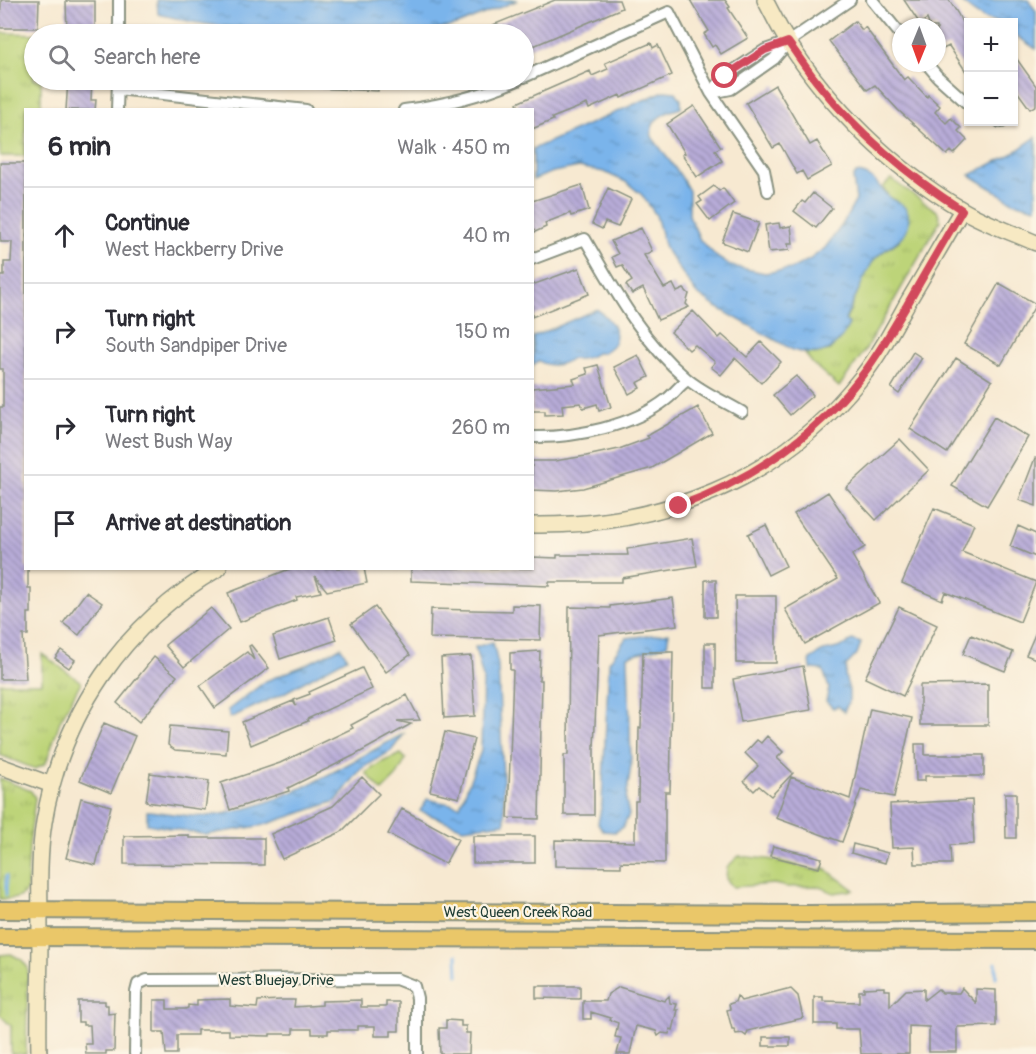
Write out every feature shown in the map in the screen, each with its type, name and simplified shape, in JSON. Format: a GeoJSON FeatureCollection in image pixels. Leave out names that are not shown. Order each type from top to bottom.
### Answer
{"type":"FeatureCollection","features":[{"type":"Feature","properties":{"kind":"main road","name":"West Queen Creek Road"},"geometry":{"type":"LineString","coordinates":[[0,910],[798,914],[1036,912]]}},
{"type":"Feature","properties":{"kind":"main road","name":"West Queen Creek Road"},"geometry":{"type":"LineString","coordinates":[[0,937],[1036,940]]}},
{"type":"Feature","properties":{"kind":"street"},"geometry":{"type":"LineString","coordinates":[[119,0],[119,24]]}},
{"type":"Feature","properties":{"kind":"street"},"geometry":{"type":"LineString","coordinates":[[765,0],[788,42],[820,86],[857,126],[905,170],[962,210],[1036,243]]}},
{"type":"Feature","properties":{"kind":"street"},"geometry":{"type":"LineString","coordinates":[[711,93],[731,89],[774,59],[788,42],[850,0]]}},
{"type":"Feature","properties":{"kind":"street"},"geometry":{"type":"LineString","coordinates":[[872,0],[892,24]]}},
{"type":"Feature","properties":{"kind":"street"},"geometry":{"type":"LineString","coordinates":[[534,73],[669,12],[711,93],[764,170],[768,191]]}},
{"type":"Feature","properties":{"kind":"street"},"geometry":{"type":"LineString","coordinates":[[934,72],[964,100]]}},
{"type":"Feature","properties":{"kind":"street"},"geometry":{"type":"LineString","coordinates":[[117,108],[118,90]]}},
{"type":"Feature","properties":{"kind":"street"},"geometry":{"type":"LineString","coordinates":[[161,90],[292,108]]}},
{"type":"Feature","properties":{"kind":"street"},"geometry":{"type":"LineString","coordinates":[[419,108],[471,98],[492,90]]}},
{"type":"Feature","properties":{"kind":"street"},"geometry":{"type":"LineString","coordinates":[[534,525],[555,526],[614,521],[670,508],[716,491],[779,455],[825,417],[860,378],[883,345],[962,210]]}},
{"type":"Feature","properties":{"kind":"street"},"geometry":{"type":"LineString","coordinates":[[534,258],[585,239],[628,313],[654,348],[688,380],[742,412]]}},
{"type":"Feature","properties":{"kind":"street"},"geometry":{"type":"LineString","coordinates":[[534,437],[551,437],[604,428],[626,421],[668,399],[681,384],[688,380]]}},
{"type":"Feature","properties":{"kind":"street"},"geometry":{"type":"LineString","coordinates":[[39,1054],[42,842],[52,785],[77,717],[110,663],[160,611],[189,587],[216,570]]}},
{"type":"Feature","properties":{"kind":"street"},"geometry":{"type":"LineString","coordinates":[[0,766],[52,785]]}},
{"type":"Feature","properties":{"kind":"street","name":"West Bluejay Drive"},"geometry":{"type":"LineString","coordinates":[[135,1054],[136,992],[138,984],[147,980],[396,979],[414,986],[417,998],[417,1054]]}},
{"type":"Feature","properties":{"kind":"green space"},"geometry":{"type":"Polygon","coordinates":[[[0,33],[24,34],[24,90],[41,90],[41,108],[24,108],[24,156],[0,156],[0,33]]]}},
{"type":"Feature","properties":{"kind":"green space"},"geometry":{"type":"Polygon","coordinates":[[[891,179],[938,212],[940,221],[866,349],[839,387],[805,354],[830,350],[875,258],[899,241],[897,201],[889,197],[883,187],[891,179]]]}},
{"type":"Feature","properties":{"kind":"green space"},"geometry":{"type":"Polygon","coordinates":[[[42,654],[81,682],[60,721],[46,763],[35,769],[0,755],[0,683],[42,683],[42,654]]]}},
{"type":"Feature","properties":{"kind":"green space"},"geometry":{"type":"Polygon","coordinates":[[[401,754],[406,759],[396,777],[382,791],[366,773],[380,763],[401,754]]]}},
{"type":"Feature","properties":{"kind":"green space"},"geometry":{"type":"Polygon","coordinates":[[[0,778],[31,791],[35,798],[29,846],[27,890],[22,896],[12,899],[0,899],[0,778]]]}},
{"type":"Feature","properties":{"kind":"green space"},"geometry":{"type":"Polygon","coordinates":[[[739,856],[775,860],[818,871],[824,868],[854,890],[834,893],[817,886],[787,887],[774,884],[733,887],[726,879],[727,867],[739,856]]]}},
{"type":"Feature","properties":{"kind":"green space"},"geometry":{"type":"Polygon","coordinates":[[[11,954],[22,960],[28,968],[26,1054],[11,1054],[11,1026],[0,1015],[0,955],[11,954]]]}},
{"type":"Feature","properties":{"kind":"water"},"geometry":{"type":"Polygon","coordinates":[[[157,0],[518,0],[459,24],[206,24],[158,14],[157,0]]]}},
{"type":"Feature","properties":{"kind":"water"},"geometry":{"type":"Polygon","coordinates":[[[959,0],[1028,0],[1036,11],[1036,49],[1018,37],[1018,18],[984,18],[959,0]]]}},
{"type":"Feature","properties":{"kind":"water"},"geometry":{"type":"Polygon","coordinates":[[[664,91],[676,92],[681,100],[681,108],[664,114],[655,121],[651,131],[652,137],[689,191],[689,215],[700,240],[718,258],[731,266],[765,273],[791,269],[809,260],[825,248],[842,225],[856,200],[853,178],[856,173],[867,175],[888,196],[902,205],[907,210],[909,223],[902,237],[872,263],[845,320],[849,324],[845,333],[827,350],[819,353],[802,353],[713,305],[696,293],[665,248],[656,215],[642,195],[626,182],[604,172],[579,167],[553,172],[534,180],[534,149],[664,91]]]}},
{"type":"Feature","properties":{"kind":"water"},"geometry":{"type":"Polygon","coordinates":[[[1036,137],[1036,208],[1013,202],[970,175],[1012,154],[1036,137]]]}},
{"type":"Feature","properties":{"kind":"water"},"geometry":{"type":"Polygon","coordinates":[[[597,309],[608,319],[616,333],[614,343],[602,353],[551,365],[539,361],[534,364],[534,337],[597,309]]]}},
{"type":"Feature","properties":{"kind":"water"},"geometry":{"type":"Polygon","coordinates":[[[669,633],[667,645],[628,656],[631,765],[626,800],[629,815],[623,827],[615,832],[603,831],[598,823],[602,803],[609,662],[626,638],[669,633]]]}},
{"type":"Feature","properties":{"kind":"water"},"geometry":{"type":"Polygon","coordinates":[[[852,640],[861,643],[857,654],[846,666],[845,676],[849,701],[844,712],[838,706],[833,708],[826,701],[829,688],[823,670],[811,669],[810,659],[852,640]]]}},
{"type":"Feature","properties":{"kind":"water"},"geometry":{"type":"Polygon","coordinates":[[[493,642],[498,665],[505,823],[463,828],[420,811],[427,799],[460,806],[481,751],[483,678],[475,647],[493,642]]]}},
{"type":"Feature","properties":{"kind":"water"},"geometry":{"type":"Polygon","coordinates":[[[341,647],[347,658],[282,694],[230,718],[228,710],[266,681],[341,647]]]}},
{"type":"Feature","properties":{"kind":"water"},"geometry":{"type":"Polygon","coordinates":[[[405,733],[391,751],[361,769],[336,801],[264,825],[206,835],[147,824],[147,811],[207,816],[259,805],[334,772],[405,733]]]}},
{"type":"Feature","properties":{"kind":"building"},"geometry":{"type":"Polygon","coordinates":[[[1,0],[39,0],[38,24],[24,24],[24,28],[0,28],[1,0]]]}},
{"type":"Feature","properties":{"kind":"building"},"geometry":{"type":"Polygon","coordinates":[[[555,0],[619,0],[622,8],[534,46],[534,24],[495,24],[555,0]]]}},
{"type":"Feature","properties":{"kind":"building"},"geometry":{"type":"Polygon","coordinates":[[[690,0],[725,0],[748,38],[721,54],[715,45],[712,47],[704,34],[709,31],[690,0]]]}},
{"type":"Feature","properties":{"kind":"building"},"geometry":{"type":"Polygon","coordinates":[[[904,0],[949,0],[964,27],[964,68],[949,46],[946,48],[946,18],[916,18],[904,0]]]}},
{"type":"Feature","properties":{"kind":"building"},"geometry":{"type":"Polygon","coordinates":[[[66,1],[95,1],[95,24],[67,24],[66,1]]]}},
{"type":"Feature","properties":{"kind":"building"},"geometry":{"type":"Polygon","coordinates":[[[855,21],[862,30],[865,27],[892,64],[892,72],[898,72],[904,80],[908,77],[927,97],[928,95],[940,106],[935,112],[946,123],[951,118],[961,128],[958,131],[967,140],[954,154],[951,151],[947,155],[898,110],[875,85],[867,90],[829,41],[855,21]]]}},
{"type":"Feature","properties":{"kind":"building"},"geometry":{"type":"Polygon","coordinates":[[[651,43],[653,48],[658,45],[672,75],[621,98],[620,95],[589,109],[587,104],[534,128],[534,108],[519,108],[517,103],[590,71],[592,76],[608,69],[605,63],[651,43]]]}},
{"type":"Feature","properties":{"kind":"building"},"geometry":{"type":"Polygon","coordinates":[[[1018,61],[1036,86],[1036,105],[1030,109],[1018,92],[1018,61]]]}},
{"type":"Feature","properties":{"kind":"building"},"geometry":{"type":"Polygon","coordinates":[[[775,85],[810,145],[817,141],[832,166],[807,180],[802,171],[797,174],[780,144],[773,148],[746,103],[775,85]]]}},
{"type":"Feature","properties":{"kind":"building"},"geometry":{"type":"Polygon","coordinates":[[[67,90],[92,90],[91,100],[96,100],[95,108],[66,108],[67,90]]]}},
{"type":"Feature","properties":{"kind":"building"},"geometry":{"type":"Polygon","coordinates":[[[694,106],[721,147],[715,150],[722,161],[697,177],[667,124],[694,106]]]}},
{"type":"Feature","properties":{"kind":"building"},"geometry":{"type":"Polygon","coordinates":[[[0,163],[24,163],[24,570],[28,570],[28,588],[31,588],[28,635],[23,635],[26,679],[0,679],[0,407],[3,407],[3,369],[0,369],[0,276],[4,276],[4,262],[11,262],[12,242],[1,242],[0,163]]]}},
{"type":"Feature","properties":{"kind":"building"},"geometry":{"type":"Polygon","coordinates":[[[582,185],[589,210],[571,216],[570,213],[545,223],[546,227],[535,232],[534,200],[582,185]]]}},
{"type":"Feature","properties":{"kind":"building"},"geometry":{"type":"Polygon","coordinates":[[[714,186],[719,191],[723,188],[734,203],[710,221],[697,204],[702,201],[699,197],[714,186]]]}},
{"type":"Feature","properties":{"kind":"building"},"geometry":{"type":"Polygon","coordinates":[[[608,188],[631,199],[618,227],[605,222],[602,229],[592,224],[608,188]]]}},
{"type":"Feature","properties":{"kind":"building"},"geometry":{"type":"Polygon","coordinates":[[[813,193],[832,208],[816,228],[794,211],[813,193]]]}},
{"type":"Feature","properties":{"kind":"building"},"geometry":{"type":"Polygon","coordinates":[[[733,214],[759,223],[748,252],[722,242],[733,214]]]}},
{"type":"Feature","properties":{"kind":"building"},"geometry":{"type":"Polygon","coordinates":[[[779,223],[780,228],[791,226],[793,244],[788,244],[789,250],[769,252],[765,225],[779,223]]]}},
{"type":"Feature","properties":{"kind":"building"},"geometry":{"type":"Polygon","coordinates":[[[641,228],[652,251],[644,255],[664,288],[673,284],[677,292],[684,289],[689,294],[686,304],[689,307],[658,320],[643,288],[632,294],[626,285],[632,281],[622,265],[617,267],[612,257],[618,254],[611,241],[641,228]]]}},
{"type":"Feature","properties":{"kind":"building"},"geometry":{"type":"Polygon","coordinates":[[[579,268],[589,294],[534,316],[534,284],[579,268]]]}},
{"type":"Feature","properties":{"kind":"building"},"geometry":{"type":"Polygon","coordinates":[[[999,283],[1036,304],[1001,365],[964,344],[999,283]]]}},
{"type":"Feature","properties":{"kind":"building"},"geometry":{"type":"Polygon","coordinates":[[[693,311],[719,338],[722,335],[747,357],[761,342],[781,362],[761,383],[735,358],[721,375],[711,367],[715,362],[695,345],[689,350],[671,332],[693,311]]]}},
{"type":"Feature","properties":{"kind":"building"},"geometry":{"type":"Polygon","coordinates":[[[913,352],[922,358],[899,394],[891,388],[913,352]]]}},
{"type":"Feature","properties":{"kind":"building"},"geometry":{"type":"Polygon","coordinates":[[[638,355],[649,377],[637,383],[640,388],[629,394],[614,367],[638,355]]]}},
{"type":"Feature","properties":{"kind":"building"},"geometry":{"type":"Polygon","coordinates":[[[956,358],[992,381],[947,453],[910,429],[956,358]]]}},
{"type":"Feature","properties":{"kind":"building"},"geometry":{"type":"Polygon","coordinates":[[[598,365],[611,407],[599,411],[597,404],[583,408],[581,403],[562,405],[563,414],[545,415],[545,411],[534,411],[534,388],[575,384],[573,379],[588,374],[586,368],[598,365]]]}},
{"type":"Feature","properties":{"kind":"building"},"geometry":{"type":"Polygon","coordinates":[[[796,376],[813,395],[790,415],[773,395],[796,376]]]}},
{"type":"Feature","properties":{"kind":"building"},"geometry":{"type":"Polygon","coordinates":[[[698,407],[712,433],[652,468],[583,488],[557,491],[534,490],[534,461],[554,461],[619,449],[649,438],[647,436],[698,407]]]}},
{"type":"Feature","properties":{"kind":"building"},"geometry":{"type":"Polygon","coordinates":[[[994,417],[1028,437],[987,506],[952,486],[994,417]]]}},
{"type":"Feature","properties":{"kind":"building"},"geometry":{"type":"Polygon","coordinates":[[[900,439],[929,470],[876,520],[846,488],[900,439]]]}},
{"type":"Feature","properties":{"kind":"building"},"geometry":{"type":"Polygon","coordinates":[[[1036,458],[1036,506],[1019,500],[1036,458]]]}},
{"type":"Feature","properties":{"kind":"building"},"geometry":{"type":"Polygon","coordinates":[[[828,492],[865,547],[852,555],[879,603],[805,644],[785,609],[838,579],[794,514],[828,492]]]}},
{"type":"Feature","properties":{"kind":"building"},"geometry":{"type":"Polygon","coordinates":[[[934,508],[974,524],[962,552],[1036,582],[1020,622],[945,592],[942,600],[902,583],[934,508]]]}},
{"type":"Feature","properties":{"kind":"building"},"geometry":{"type":"Polygon","coordinates":[[[766,525],[786,566],[768,575],[748,534],[766,525]]]}},
{"type":"Feature","properties":{"kind":"building"},"geometry":{"type":"Polygon","coordinates":[[[1018,526],[1036,534],[1036,557],[1010,546],[1018,526]]]}},
{"type":"Feature","properties":{"kind":"building"},"geometry":{"type":"Polygon","coordinates":[[[692,538],[697,566],[622,578],[622,582],[549,582],[549,586],[411,581],[411,570],[534,570],[534,557],[628,555],[627,549],[692,538]]]}},
{"type":"Feature","properties":{"kind":"building"},"geometry":{"type":"Polygon","coordinates":[[[287,570],[364,570],[367,583],[327,591],[315,576],[321,592],[296,597],[297,600],[240,622],[228,593],[287,570]]]}},
{"type":"Feature","properties":{"kind":"building"},"geometry":{"type":"Polygon","coordinates":[[[705,580],[716,580],[716,617],[705,617],[705,580]]]}},
{"type":"Feature","properties":{"kind":"building"},"geometry":{"type":"Polygon","coordinates":[[[86,592],[102,603],[79,635],[63,623],[86,592]]]}},
{"type":"Feature","properties":{"kind":"building"},"geometry":{"type":"Polygon","coordinates":[[[735,596],[776,596],[776,663],[736,663],[735,596]]]}},
{"type":"Feature","properties":{"kind":"building"},"geometry":{"type":"Polygon","coordinates":[[[673,598],[677,625],[599,635],[594,747],[594,815],[564,815],[564,755],[568,755],[569,607],[610,608],[610,606],[673,598]]]}},
{"type":"Feature","properties":{"kind":"building"},"geometry":{"type":"Polygon","coordinates":[[[512,605],[541,606],[540,640],[430,638],[431,609],[512,611],[512,605]]]}},
{"type":"Feature","properties":{"kind":"building"},"geometry":{"type":"Polygon","coordinates":[[[375,607],[410,655],[386,672],[351,624],[375,607]]]}},
{"type":"Feature","properties":{"kind":"building"},"geometry":{"type":"Polygon","coordinates":[[[899,607],[937,625],[903,696],[865,678],[899,607]]]}},
{"type":"Feature","properties":{"kind":"building"},"geometry":{"type":"Polygon","coordinates":[[[211,608],[229,629],[184,667],[165,645],[211,608]]]}},
{"type":"Feature","properties":{"kind":"building"},"geometry":{"type":"Polygon","coordinates":[[[329,617],[337,640],[280,659],[273,636],[329,617]]]}},
{"type":"Feature","properties":{"kind":"building"},"geometry":{"type":"Polygon","coordinates":[[[1036,632],[1036,659],[1026,655],[1036,632]]]}},
{"type":"Feature","properties":{"kind":"building"},"geometry":{"type":"Polygon","coordinates":[[[971,635],[1013,652],[1005,671],[963,654],[971,635]]]}},
{"type":"Feature","properties":{"kind":"building"},"geometry":{"type":"Polygon","coordinates":[[[705,643],[715,643],[715,688],[705,688],[705,643]]]}},
{"type":"Feature","properties":{"kind":"building"},"geometry":{"type":"Polygon","coordinates":[[[251,645],[269,668],[215,708],[200,686],[247,652],[254,660],[249,646],[251,645]]]}},
{"type":"Feature","properties":{"kind":"building"},"geometry":{"type":"Polygon","coordinates":[[[61,650],[75,660],[69,668],[55,658],[61,650]]]}},
{"type":"Feature","properties":{"kind":"building"},"geometry":{"type":"Polygon","coordinates":[[[540,651],[539,680],[542,680],[539,819],[508,818],[513,670],[510,670],[510,653],[540,651]]]}},
{"type":"Feature","properties":{"kind":"building"},"geometry":{"type":"Polygon","coordinates":[[[643,652],[673,652],[670,792],[665,792],[665,863],[621,862],[621,867],[555,866],[555,840],[635,842],[643,652]]]}},
{"type":"Feature","properties":{"kind":"building"},"geometry":{"type":"Polygon","coordinates":[[[471,656],[475,716],[444,718],[441,658],[471,656]]]}},
{"type":"Feature","properties":{"kind":"building"},"geometry":{"type":"Polygon","coordinates":[[[154,657],[177,676],[139,722],[117,703],[154,657]]]}},
{"type":"Feature","properties":{"kind":"building"},"geometry":{"type":"Polygon","coordinates":[[[803,666],[811,710],[741,722],[733,679],[803,666]]]}},
{"type":"Feature","properties":{"kind":"building"},"geometry":{"type":"Polygon","coordinates":[[[362,668],[372,689],[307,719],[308,721],[251,745],[242,722],[293,701],[296,706],[294,700],[362,668]]]}},
{"type":"Feature","properties":{"kind":"building"},"geometry":{"type":"Polygon","coordinates":[[[988,684],[988,725],[920,725],[920,685],[988,684]]]}},
{"type":"Feature","properties":{"kind":"building"},"geometry":{"type":"Polygon","coordinates":[[[407,695],[420,720],[397,721],[411,724],[288,788],[289,791],[230,810],[221,783],[280,763],[353,728],[351,725],[407,695]]]}},
{"type":"Feature","properties":{"kind":"building"},"geometry":{"type":"Polygon","coordinates":[[[870,709],[912,718],[894,797],[861,790],[842,842],[776,818],[791,777],[850,799],[870,709]]]}},
{"type":"Feature","properties":{"kind":"building"},"geometry":{"type":"Polygon","coordinates":[[[104,723],[135,736],[111,793],[80,780],[104,723]]]}},
{"type":"Feature","properties":{"kind":"building"},"geometry":{"type":"Polygon","coordinates":[[[170,726],[228,731],[226,754],[175,750],[168,745],[170,726]]]}},
{"type":"Feature","properties":{"kind":"building"},"geometry":{"type":"Polygon","coordinates":[[[445,732],[474,739],[459,798],[430,791],[445,732]]]}},
{"type":"Feature","properties":{"kind":"building"},"geometry":{"type":"Polygon","coordinates":[[[767,736],[783,752],[777,758],[793,773],[771,796],[759,786],[754,791],[744,781],[758,766],[745,753],[757,740],[761,743],[767,736]]]}},
{"type":"Feature","properties":{"kind":"building"},"geometry":{"type":"Polygon","coordinates":[[[915,744],[925,744],[925,755],[984,755],[984,776],[925,776],[925,781],[916,781],[915,744]]]}},
{"type":"Feature","properties":{"kind":"building"},"geometry":{"type":"Polygon","coordinates":[[[150,773],[209,781],[205,810],[146,802],[150,773]]]}},
{"type":"Feature","properties":{"kind":"building"},"geometry":{"type":"Polygon","coordinates":[[[362,777],[379,794],[341,832],[282,859],[271,834],[333,806],[362,777]]]}},
{"type":"Feature","properties":{"kind":"building"},"geometry":{"type":"Polygon","coordinates":[[[1005,793],[1016,793],[1016,838],[1006,838],[1005,793]]]}},
{"type":"Feature","properties":{"kind":"building"},"geometry":{"type":"Polygon","coordinates":[[[81,798],[111,806],[96,865],[66,858],[81,798]]]}},
{"type":"Feature","properties":{"kind":"building"},"geometry":{"type":"Polygon","coordinates":[[[972,800],[974,844],[950,845],[951,864],[915,864],[914,847],[892,848],[890,804],[972,800]]]}},
{"type":"Feature","properties":{"kind":"building"},"geometry":{"type":"Polygon","coordinates":[[[402,809],[458,839],[445,864],[388,834],[402,809]]]}},
{"type":"Feature","properties":{"kind":"building"},"geometry":{"type":"Polygon","coordinates":[[[189,835],[189,838],[264,838],[264,865],[124,864],[124,836],[189,835]]]}},
{"type":"Feature","properties":{"kind":"building"},"geometry":{"type":"Polygon","coordinates":[[[473,836],[535,836],[535,863],[473,863],[473,836]]]}},
{"type":"Feature","properties":{"kind":"building"},"geometry":{"type":"Polygon","coordinates":[[[853,844],[888,853],[885,863],[851,853],[853,844]]]}},
{"type":"Feature","properties":{"kind":"building"},"geometry":{"type":"Polygon","coordinates":[[[773,846],[822,858],[819,868],[770,856],[773,846]]]}},
{"type":"Feature","properties":{"kind":"building"},"geometry":{"type":"Polygon","coordinates":[[[536,986],[580,986],[580,999],[536,998],[536,986]]]}},
{"type":"Feature","properties":{"kind":"building"},"geometry":{"type":"Polygon","coordinates":[[[619,987],[664,1001],[669,996],[670,1003],[677,1004],[675,1010],[678,1010],[673,1030],[670,1029],[669,1034],[662,1033],[658,1036],[656,1031],[636,1026],[630,1054],[617,1054],[621,1038],[615,1037],[618,1023],[610,1020],[611,1018],[591,1012],[591,1019],[583,1019],[583,1001],[606,1001],[608,994],[619,987]]]}},
{"type":"Feature","properties":{"kind":"building"},"geometry":{"type":"Polygon","coordinates":[[[884,987],[884,990],[890,990],[890,1006],[906,990],[924,989],[924,1000],[938,989],[942,993],[959,993],[962,988],[976,1003],[976,989],[996,990],[996,1026],[957,1027],[957,1052],[929,1052],[929,1027],[909,1026],[909,1054],[861,1054],[859,1029],[836,1029],[836,1024],[814,1024],[814,997],[823,997],[823,1001],[859,1002],[859,991],[864,991],[864,988],[884,987]]]}},
{"type":"Feature","properties":{"kind":"building"},"geometry":{"type":"Polygon","coordinates":[[[791,989],[798,996],[803,1018],[748,1031],[746,1036],[742,1033],[736,1034],[732,1029],[727,1010],[730,1009],[729,1004],[735,1002],[737,996],[741,1001],[791,989]]]}},
{"type":"Feature","properties":{"kind":"building"},"geometry":{"type":"Polygon","coordinates":[[[230,999],[230,1006],[257,1008],[258,1001],[295,1000],[294,1007],[322,1005],[322,1001],[361,1000],[361,1007],[386,1007],[386,1002],[399,1002],[399,1031],[391,1031],[391,1036],[375,1036],[375,1026],[358,1026],[358,1030],[328,1030],[328,1034],[312,1034],[312,1029],[293,1029],[293,1034],[270,1034],[270,1036],[229,1035],[229,1030],[197,1030],[197,1035],[177,1035],[177,1054],[166,1054],[164,1032],[154,1032],[154,1000],[167,1000],[167,1009],[185,1009],[188,1005],[197,1006],[197,1000],[230,999]]]}},
{"type":"Feature","properties":{"kind":"building"},"geometry":{"type":"Polygon","coordinates":[[[78,1001],[105,1001],[105,1005],[108,1005],[108,1014],[115,1013],[114,1051],[106,1051],[106,1054],[86,1054],[85,1044],[91,1044],[90,1025],[78,1022],[78,1001]]]}},
{"type":"Feature","properties":{"kind":"building"},"geometry":{"type":"Polygon","coordinates":[[[446,1020],[461,1021],[461,1026],[466,1026],[466,1033],[470,1033],[469,1054],[440,1054],[439,1028],[446,1028],[446,1020]]]}},
{"type":"Feature","properties":{"kind":"building"},"geometry":{"type":"Polygon","coordinates":[[[763,1037],[790,1037],[790,1046],[763,1046],[763,1037]]]}},
{"type":"Feature","properties":{"kind":"waterway"},"geometry":{"type":"LineString","coordinates":[[6,876],[6,895]]}},
{"type":"Feature","properties":{"kind":"waterway"},"geometry":{"type":"LineString","coordinates":[[457,955],[458,975]]}},
{"type":"Feature","properties":{"kind":"waterway"},"geometry":{"type":"LineString","coordinates":[[996,963],[996,977]]}},
{"type":"Feature","properties":{"kind":"route"},"geometry":{"type":"LineString","coordinates":[[679,506],[716,491],[766,464],[811,430],[835,407],[860,378],[883,345],[962,210],[905,170],[840,110],[788,42],[765,50],[725,76]]}}]}
